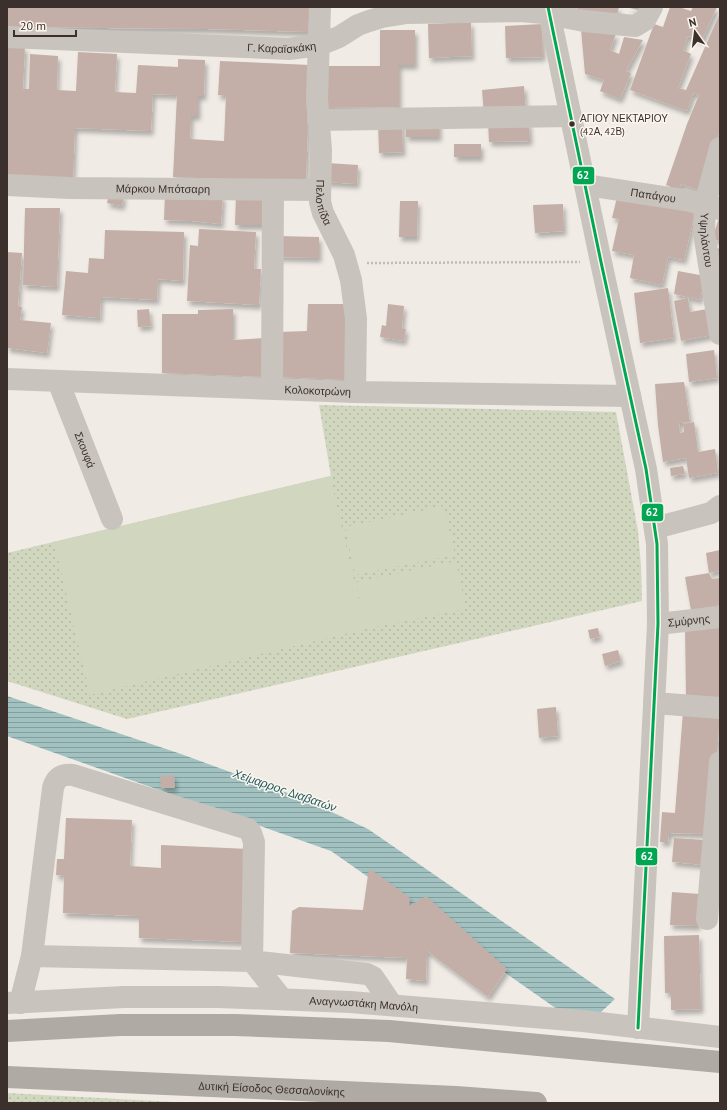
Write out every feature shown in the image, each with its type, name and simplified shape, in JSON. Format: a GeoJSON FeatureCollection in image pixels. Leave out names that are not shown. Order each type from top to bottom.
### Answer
{"type":"FeatureCollection","features":[{"type":"Feature","properties":{"kind":"highway"},"geometry":{"type":"LineString","coordinates":[[7,1031],[120,1025],[235,1025],[389,1031],[720,1062]]}},
{"type":"Feature","properties":{"kind":"highway","name":"Δυτική Είσοδος Θεσσαλονίκης"},"geometry":{"type":"LineString","coordinates":[[7,1077],[456,1097],[536,1103]]}},
{"type":"Feature","properties":{"kind":"street","name":"Πελοπίδα"},"geometry":{"type":"LineString","coordinates":[[320,7],[317,99],[321,150],[320,190],[322,208],[347,263],[352,287],[356,319],[355,392]]}},
{"type":"Feature","properties":{"kind":"street","name":"Γ. Καραϊσκάκη"},"geometry":{"type":"LineString","coordinates":[[7,37],[289,49],[319,46],[339,37],[365,22],[397,14],[496,10],[535,12],[550,9],[577,20],[635,26],[645,20],[652,7]]}},
{"type":"Feature","properties":{"kind":"street"},"geometry":{"type":"LineString","coordinates":[[550,9],[601,262],[646,469],[655,528],[658,624],[638,1028]]}},
{"type":"Feature","properties":{"kind":"street"},"geometry":{"type":"LineString","coordinates":[[318,120],[571,116]]}},
{"type":"Feature","properties":{"kind":"street","name":"Υψηλάντου"},"geometry":{"type":"LineString","coordinates":[[720,148],[712,206],[704,233],[720,334]]}},
{"type":"Feature","properties":{"kind":"street","name":"Μάρκου Μπότσαρη"},"geometry":{"type":"LineString","coordinates":[[7,185],[70,188],[320,190]]}},
{"type":"Feature","properties":{"kind":"street","name":"Παπάγου"},"geometry":{"type":"LineString","coordinates":[[586,185],[712,206]]}},
{"type":"Feature","properties":{"kind":"street"},"geometry":{"type":"LineString","coordinates":[[272,388],[273,190]]}},
{"type":"Feature","properties":{"kind":"street","name":"Κολοκοτρώνη"},"geometry":{"type":"LineString","coordinates":[[7,379],[355,392],[630,396]]}},
{"type":"Feature","properties":{"kind":"street","name":"Σκουφά"},"geometry":{"type":"LineString","coordinates":[[58,381],[112,519]]}},
{"type":"Feature","properties":{"kind":"street"},"geometry":{"type":"LineString","coordinates":[[655,528],[711,513],[720,506]]}},
{"type":"Feature","properties":{"kind":"street","name":"Σμύρνης"},"geometry":{"type":"LineString","coordinates":[[658,624],[720,617]]}},
{"type":"Feature","properties":{"kind":"street"},"geometry":{"type":"LineString","coordinates":[[654,703],[720,708]]}},
{"type":"Feature","properties":{"kind":"street"},"geometry":{"type":"LineString","coordinates":[[707,919],[716,874],[720,762]]}},
{"type":"Feature","properties":{"kind":"street"},"geometry":{"type":"LineString","coordinates":[[14,1003],[32,956],[53,788],[55,781],[60,776],[66,774],[243,827],[251,833],[254,842],[252,961],[282,1000]]}},
{"type":"Feature","properties":{"kind":"street"},"geometry":{"type":"LineString","coordinates":[[32,956],[252,961],[367,974],[375,980],[392,1006]]}},
{"type":"Feature","properties":{"kind":"street","name":"Αναγνωστάκη Μανόλη"},"geometry":{"type":"LineString","coordinates":[[14,1003],[124,997],[218,997],[350,1002],[583,1022],[720,1037]]}},
{"type":"Feature","properties":{"kind":"path"},"geometry":{"type":"LineString","coordinates":[[347,263],[601,262]]}},
{"type":"Feature","properties":{"kind":"green space"},"geometry":{"type":"Polygon","coordinates":[[[319,405],[616,412],[638,531],[642,601],[127,719],[7,681],[7,553],[331,476],[319,405]]]}},
{"type":"Feature","properties":{"kind":"green space"},"geometry":{"type":"Polygon","coordinates":[[[330,476],[361,610],[356,582],[456,561],[466,609],[366,629],[90,695],[54,542],[330,476]]]}},
{"type":"Feature","properties":{"kind":"green space"},"geometry":{"type":"Polygon","coordinates":[[[444,506],[455,555],[355,575],[345,527],[444,506]]]}},
{"type":"Feature","properties":{"kind":"green space"},"geometry":{"type":"Polygon","coordinates":[[[7,1093],[193,1103],[7,1103],[7,1093]]]}},
{"type":"Feature","properties":{"kind":"water"},"geometry":{"type":"Polygon","coordinates":[[[7,696],[181,754],[306,800],[368,829],[615,999],[584,1028],[331,851],[7,736],[7,696]]]}},
{"type":"Feature","properties":{"kind":"building"},"geometry":{"type":"Polygon","coordinates":[[[7,7],[310,7],[308,32],[207,29],[7,27],[7,7]]]}},
{"type":"Feature","properties":{"kind":"building"},"geometry":{"type":"Polygon","coordinates":[[[577,7],[619,7],[617,15],[576,14],[577,7]]]}},
{"type":"Feature","properties":{"kind":"building"},"geometry":{"type":"Polygon","coordinates":[[[626,7],[642,7],[641,11],[626,7]]]}},
{"type":"Feature","properties":{"kind":"building"},"geometry":{"type":"Polygon","coordinates":[[[670,7],[679,7],[691,11],[693,7],[717,7],[702,40],[688,36],[683,50],[691,54],[678,88],[686,90],[720,13],[720,130],[698,190],[681,184],[679,190],[666,185],[687,124],[699,95],[693,93],[687,111],[630,90],[654,24],[663,27],[670,7]]]}},
{"type":"Feature","properties":{"kind":"building"},"geometry":{"type":"Polygon","coordinates":[[[471,22],[472,56],[429,58],[428,24],[471,22]]]}},
{"type":"Feature","properties":{"kind":"building"},"geometry":{"type":"Polygon","coordinates":[[[542,24],[543,57],[506,58],[505,26],[542,24]]]}},
{"type":"Feature","properties":{"kind":"building"},"geometry":{"type":"Polygon","coordinates":[[[581,29],[616,34],[610,50],[619,54],[624,37],[643,40],[626,71],[631,73],[620,99],[600,91],[604,80],[585,74],[581,29]]]}},
{"type":"Feature","properties":{"kind":"building"},"geometry":{"type":"Polygon","coordinates":[[[380,30],[415,30],[415,65],[399,65],[399,107],[322,108],[322,66],[380,66],[380,30]]]}},
{"type":"Feature","properties":{"kind":"building"},"geometry":{"type":"Polygon","coordinates":[[[7,47],[25,47],[23,89],[29,89],[30,54],[58,56],[57,90],[76,91],[78,52],[117,54],[115,92],[136,93],[138,65],[178,67],[178,59],[205,60],[204,96],[198,96],[198,116],[191,116],[190,139],[224,141],[226,96],[218,95],[220,61],[310,65],[306,182],[173,177],[177,95],[153,94],[151,131],[75,128],[73,181],[7,179],[7,47]]]}},
{"type":"Feature","properties":{"kind":"building"},"geometry":{"type":"Polygon","coordinates":[[[524,86],[526,113],[484,115],[482,90],[524,86]]]}},
{"type":"Feature","properties":{"kind":"building"},"geometry":{"type":"Polygon","coordinates":[[[402,120],[403,152],[379,153],[378,121],[402,120]]]}},
{"type":"Feature","properties":{"kind":"building"},"geometry":{"type":"Polygon","coordinates":[[[439,121],[439,137],[406,137],[406,122],[439,121]]]}},
{"type":"Feature","properties":{"kind":"building"},"geometry":{"type":"Polygon","coordinates":[[[529,122],[530,141],[489,142],[488,123],[529,122]]]}},
{"type":"Feature","properties":{"kind":"building"},"geometry":{"type":"Polygon","coordinates":[[[454,144],[481,144],[481,157],[454,157],[454,144]]]}},
{"type":"Feature","properties":{"kind":"building"},"geometry":{"type":"Polygon","coordinates":[[[327,163],[358,165],[357,184],[325,182],[327,163]]]}},
{"type":"Feature","properties":{"kind":"building"},"geometry":{"type":"Polygon","coordinates":[[[109,193],[124,195],[122,206],[107,203],[109,193]]]}},
{"type":"Feature","properties":{"kind":"building"},"geometry":{"type":"Polygon","coordinates":[[[618,193],[696,209],[684,260],[668,257],[662,285],[630,278],[634,255],[612,251],[619,219],[612,218],[618,193]]]}},
{"type":"Feature","properties":{"kind":"building"},"geometry":{"type":"Polygon","coordinates":[[[165,194],[223,196],[221,224],[164,220],[165,194]]]}},
{"type":"Feature","properties":{"kind":"building"},"geometry":{"type":"Polygon","coordinates":[[[236,194],[268,195],[268,225],[235,225],[236,194]]]}},
{"type":"Feature","properties":{"kind":"building"},"geometry":{"type":"Polygon","coordinates":[[[400,201],[418,201],[417,237],[399,237],[400,201]]]}},
{"type":"Feature","properties":{"kind":"building"},"geometry":{"type":"Polygon","coordinates":[[[563,204],[564,231],[535,233],[533,205],[563,204]]]}},
{"type":"Feature","properties":{"kind":"building"},"geometry":{"type":"Polygon","coordinates":[[[25,208],[60,208],[57,287],[23,285],[25,208]]]}},
{"type":"Feature","properties":{"kind":"building"},"geometry":{"type":"Polygon","coordinates":[[[720,215],[720,241],[712,239],[720,215]]]}},
{"type":"Feature","properties":{"kind":"building"},"geometry":{"type":"Polygon","coordinates":[[[199,229],[256,232],[254,269],[261,269],[259,305],[187,301],[190,245],[198,246],[199,229]]]}},
{"type":"Feature","properties":{"kind":"building"},"geometry":{"type":"Polygon","coordinates":[[[105,230],[184,232],[183,281],[158,279],[157,300],[101,297],[100,318],[62,315],[66,271],[88,273],[89,258],[104,259],[105,230]]]}},
{"type":"Feature","properties":{"kind":"building"},"geometry":{"type":"Polygon","coordinates":[[[277,236],[319,237],[319,258],[277,257],[277,236]]]}},
{"type":"Feature","properties":{"kind":"building"},"geometry":{"type":"Polygon","coordinates":[[[714,247],[720,249],[720,278],[714,247]]]}},
{"type":"Feature","properties":{"kind":"building"},"geometry":{"type":"Polygon","coordinates":[[[7,252],[22,253],[18,306],[22,307],[20,320],[51,323],[47,353],[7,348],[7,252]]]}},
{"type":"Feature","properties":{"kind":"building"},"geometry":{"type":"Polygon","coordinates":[[[678,271],[705,276],[700,300],[674,294],[678,271]]]}},
{"type":"Feature","properties":{"kind":"building"},"geometry":{"type":"Polygon","coordinates":[[[668,288],[674,338],[640,343],[634,293],[668,288]]]}},
{"type":"Feature","properties":{"kind":"building"},"geometry":{"type":"Polygon","coordinates":[[[688,298],[690,312],[707,309],[712,335],[681,341],[674,301],[688,298]]]}},
{"type":"Feature","properties":{"kind":"building"},"geometry":{"type":"Polygon","coordinates":[[[308,304],[345,304],[345,380],[277,377],[278,332],[307,331],[308,304]]]}},
{"type":"Feature","properties":{"kind":"building"},"geometry":{"type":"Polygon","coordinates":[[[388,304],[404,306],[402,328],[406,329],[404,341],[380,337],[382,325],[386,326],[388,304]]]}},
{"type":"Feature","properties":{"kind":"building"},"geometry":{"type":"Polygon","coordinates":[[[149,309],[151,326],[138,327],[137,310],[149,309]]]}},
{"type":"Feature","properties":{"kind":"building"},"geometry":{"type":"Polygon","coordinates":[[[233,309],[233,340],[265,338],[266,377],[162,373],[162,314],[198,314],[198,310],[233,309]]]}},
{"type":"Feature","properties":{"kind":"building"},"geometry":{"type":"Polygon","coordinates":[[[714,350],[717,378],[689,382],[686,354],[714,350]]]}},
{"type":"Feature","properties":{"kind":"building"},"geometry":{"type":"Polygon","coordinates":[[[684,382],[690,422],[679,423],[680,433],[684,432],[683,424],[694,422],[698,452],[715,449],[718,473],[689,478],[686,458],[663,462],[655,384],[684,382]]]}},
{"type":"Feature","properties":{"kind":"building"},"geometry":{"type":"Polygon","coordinates":[[[683,466],[685,474],[671,476],[670,468],[683,466]]]}},
{"type":"Feature","properties":{"kind":"building"},"geometry":{"type":"Polygon","coordinates":[[[720,550],[720,571],[709,573],[706,553],[720,550]]]}},
{"type":"Feature","properties":{"kind":"building"},"geometry":{"type":"Polygon","coordinates":[[[709,573],[712,579],[720,578],[720,605],[691,610],[685,577],[709,573]]]}},
{"type":"Feature","properties":{"kind":"building"},"geometry":{"type":"Polygon","coordinates":[[[720,625],[720,702],[686,698],[685,626],[720,625]]]}},
{"type":"Feature","properties":{"kind":"building"},"geometry":{"type":"Polygon","coordinates":[[[598,628],[600,637],[590,639],[588,630],[598,628]]]}},
{"type":"Feature","properties":{"kind":"building"},"geometry":{"type":"Polygon","coordinates":[[[618,650],[621,661],[605,666],[602,654],[618,650]]]}},
{"type":"Feature","properties":{"kind":"building"},"geometry":{"type":"Polygon","coordinates":[[[556,707],[558,736],[539,738],[537,709],[556,707]]]}},
{"type":"Feature","properties":{"kind":"building"},"geometry":{"type":"Polygon","coordinates":[[[683,712],[720,715],[711,834],[669,833],[668,842],[660,842],[662,812],[675,813],[683,712]]]}},
{"type":"Feature","properties":{"kind":"building"},"geometry":{"type":"Polygon","coordinates":[[[174,775],[175,788],[161,788],[160,776],[174,775]]]}},
{"type":"Feature","properties":{"kind":"building"},"geometry":{"type":"Polygon","coordinates":[[[66,818],[132,820],[130,866],[161,868],[161,845],[249,849],[245,942],[139,938],[139,916],[63,913],[64,876],[56,875],[57,859],[64,859],[66,818]]]}},
{"type":"Feature","properties":{"kind":"building"},"geometry":{"type":"Polygon","coordinates":[[[674,838],[705,840],[704,865],[672,862],[674,838]]]}},
{"type":"Feature","properties":{"kind":"building"},"geometry":{"type":"Polygon","coordinates":[[[369,868],[410,898],[409,906],[426,896],[507,969],[488,997],[427,951],[426,981],[406,979],[407,958],[290,953],[292,911],[299,907],[363,910],[369,868]]]}},
{"type":"Feature","properties":{"kind":"building"},"geometry":{"type":"Polygon","coordinates":[[[672,892],[700,894],[698,926],[670,925],[672,892]]]}},
{"type":"Feature","properties":{"kind":"building"},"geometry":{"type":"Polygon","coordinates":[[[699,935],[701,1009],[671,1010],[671,993],[665,993],[664,936],[699,935]]]}},
{"type":"Feature","properties":{"kind":"transit line","name":"62"},"geometry":{"type":"LineString","coordinates":[[548,7],[646,469],[657,544],[658,624],[638,1028]]}},
{"type":"Feature","properties":{"kind":"place","name":"ΑΓΙΟΥ ΝΕΚΤΑΡΙΟΥ (42Α, 42Β)"},"geometry":{"type":"Point","coordinates":[572,124]}},
{"type":"Feature","properties":{"kind":"water label","name":"Χείμαρρος Διαβατών"},"geometry":{"type":"Point","coordinates":[285,790]}}]}
